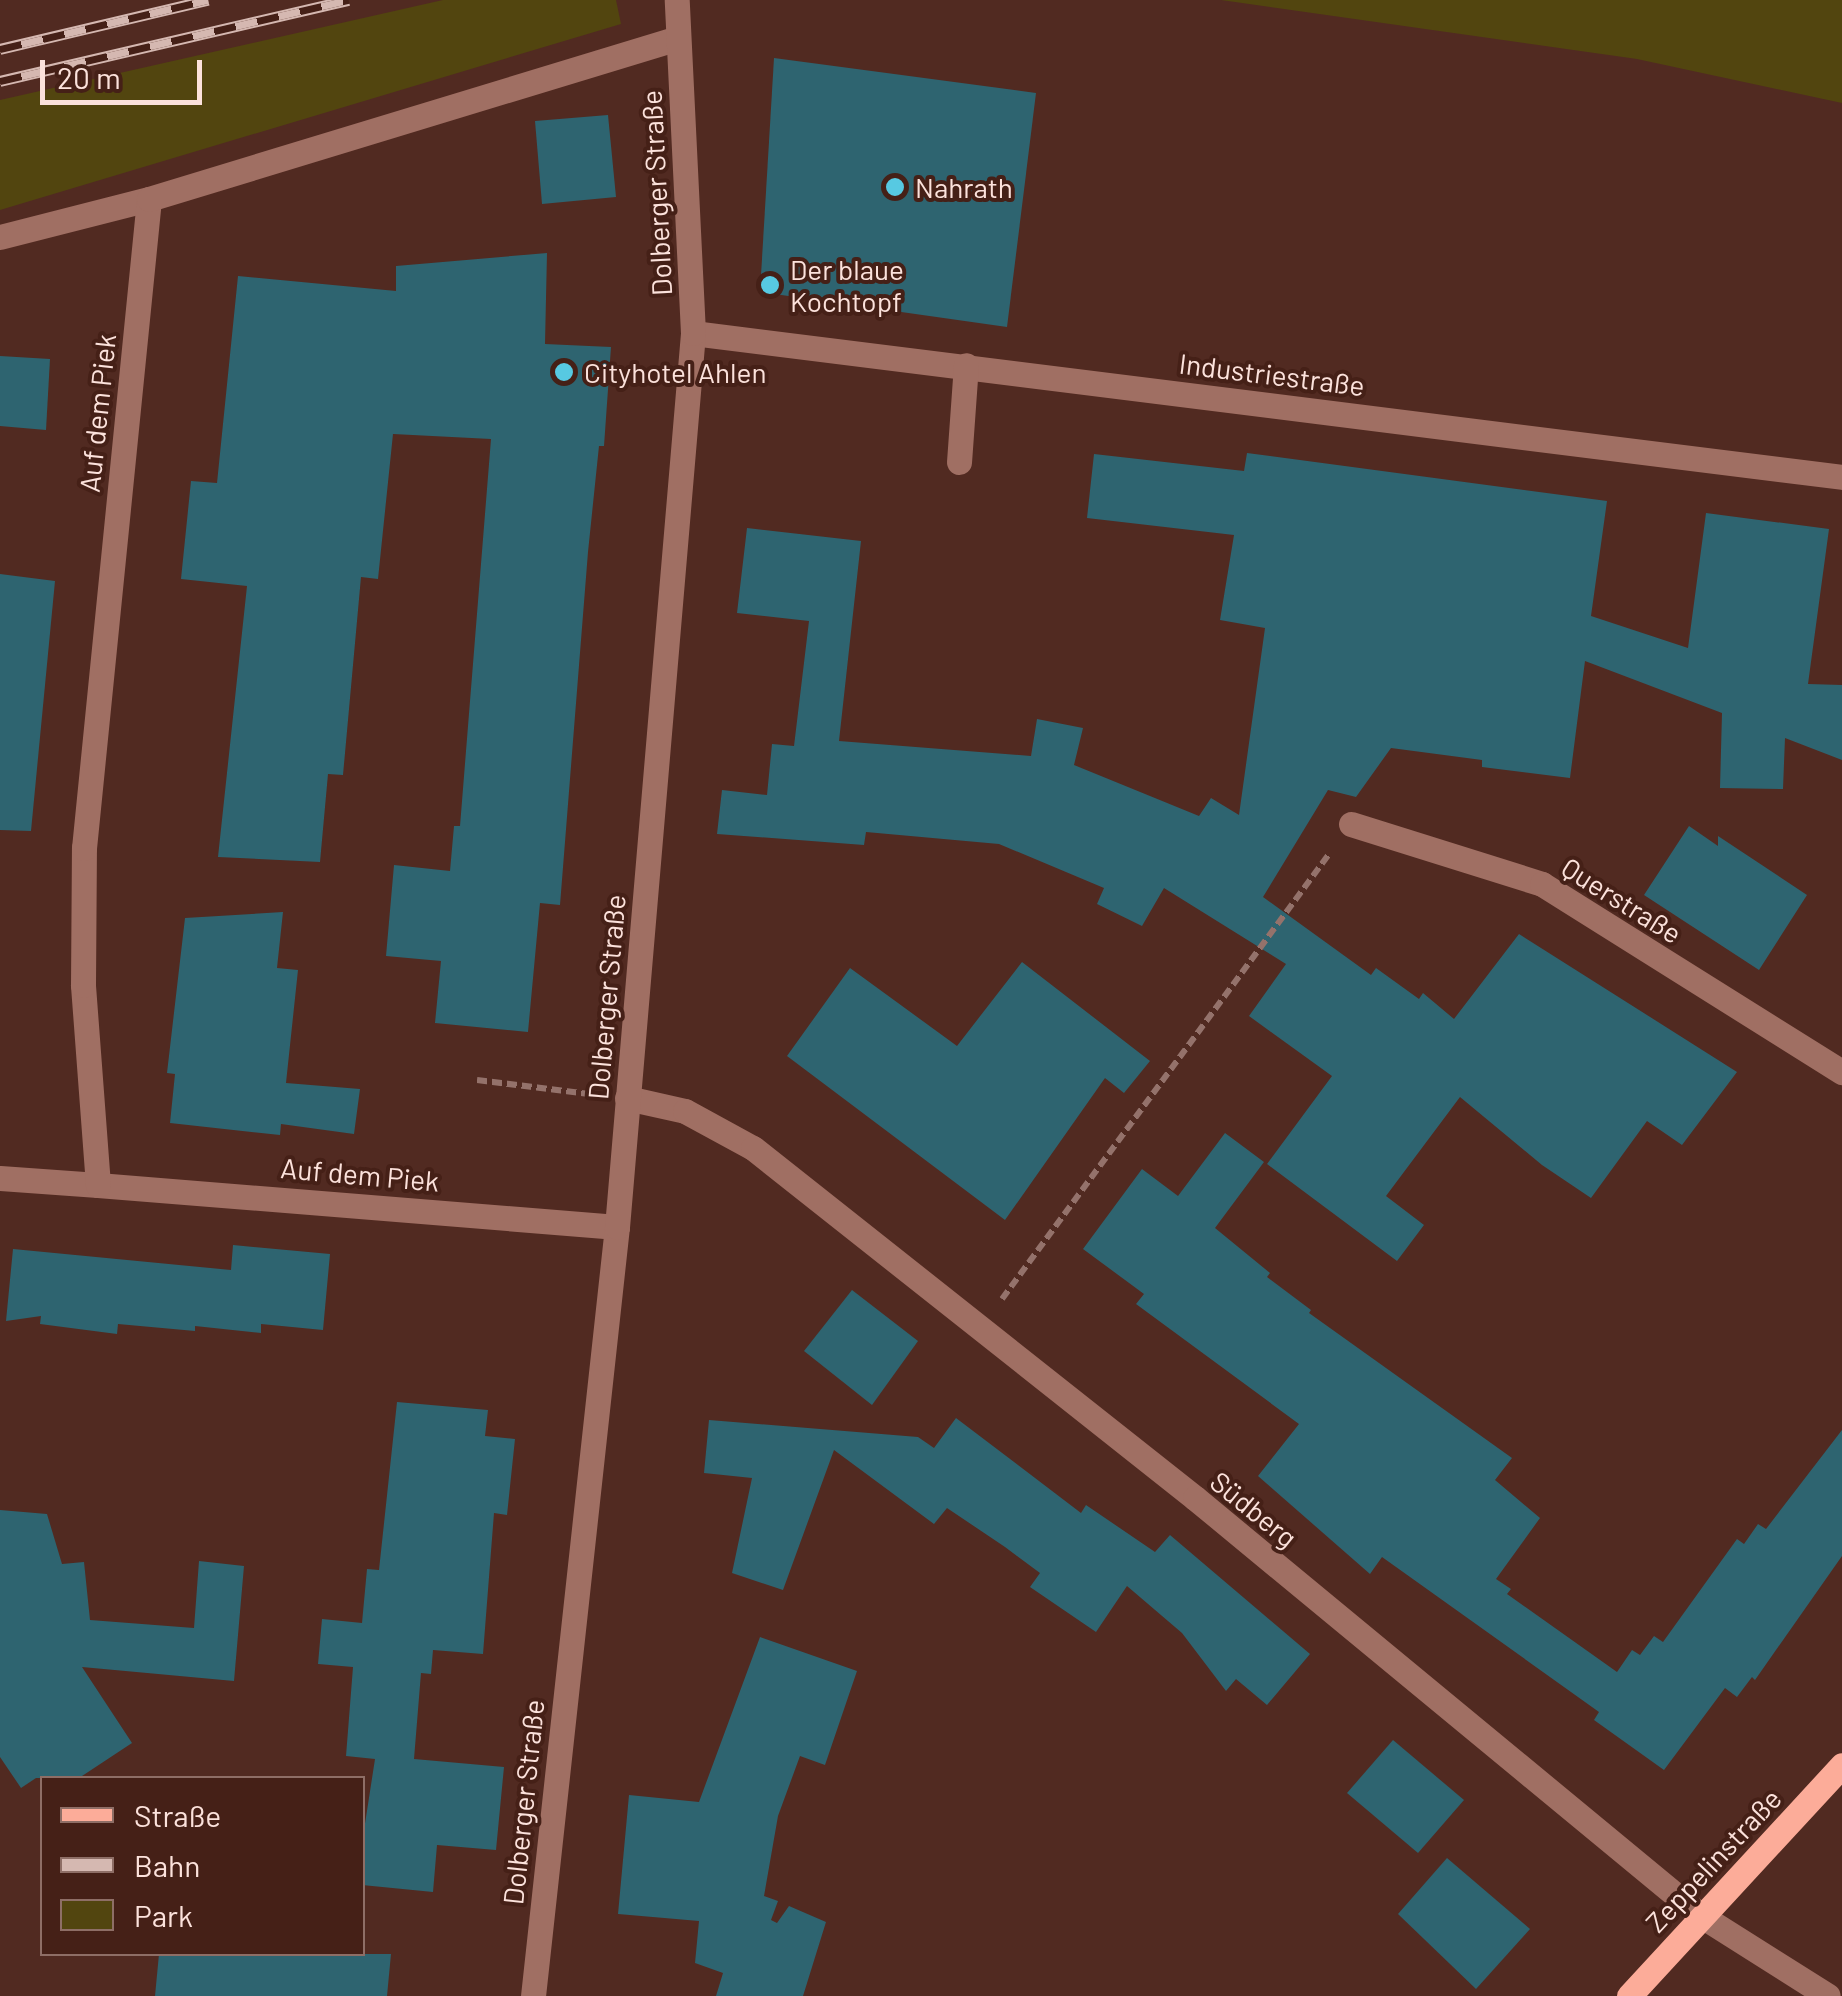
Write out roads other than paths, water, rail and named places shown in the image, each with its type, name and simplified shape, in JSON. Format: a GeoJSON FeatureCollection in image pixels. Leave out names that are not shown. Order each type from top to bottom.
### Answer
{"type":"FeatureCollection","features":[{"type":"Feature","properties":{"kind":"main road","name":"Zeppelinstraße"},"geometry":{"type":"LineString","coordinates":[[1628,1996],[1842,1766]]}},
{"type":"Feature","properties":{"kind":"street","name":"Dolberger Straße"},"geometry":{"type":"LineString","coordinates":[[532,1996],[617,1227],[693,333],[677,0]]}},
{"type":"Feature","properties":{"kind":"street"},"geometry":{"type":"LineString","coordinates":[[0,238],[149,199],[678,38]]}},
{"type":"Feature","properties":{"kind":"street","name":"Auf dem Piek"},"geometry":{"type":"LineString","coordinates":[[98,1185],[83,984],[84,848],[149,199]]}},
{"type":"Feature","properties":{"kind":"street","name":"Industriestraße"},"geometry":{"type":"LineString","coordinates":[[693,333],[1842,476]]}},
{"type":"Feature","properties":{"kind":"street"},"geometry":{"type":"LineString","coordinates":[[960,462],[966,365]]}},
{"type":"Feature","properties":{"kind":"street","name":"Querstraße"},"geometry":{"type":"LineString","coordinates":[[1351,824],[1542,884],[1842,1072]]}},
{"type":"Feature","properties":{"kind":"street","name":"Südberg"},"geometry":{"type":"LineString","coordinates":[[626,1098],[685,1111],[753,1148],[982,1327],[1700,1915],[1828,1996]]}},
{"type":"Feature","properties":{"kind":"street","name":"Auf dem Piek"},"geometry":{"type":"LineString","coordinates":[[0,1178],[617,1227]]}},
{"type":"Feature","properties":{"kind":"railway"},"geometry":{"type":"LineString","coordinates":[[0,49],[208,0]]}},
{"type":"Feature","properties":{"kind":"railway"},"geometry":{"type":"LineString","coordinates":[[0,81],[349,0]]}},
{"type":"Feature","properties":{"kind":"place","name":"Nahrath"},"geometry":{"type":"Point","coordinates":[895,187]}},
{"type":"Feature","properties":{"kind":"place","name":"Der blaue Kochtopf"},"geometry":{"type":"Point","coordinates":[770,285]}},
{"type":"Feature","properties":{"kind":"place","name":"Cityhotel Ahlen"},"geometry":{"type":"Point","coordinates":[564,372]}}]}
